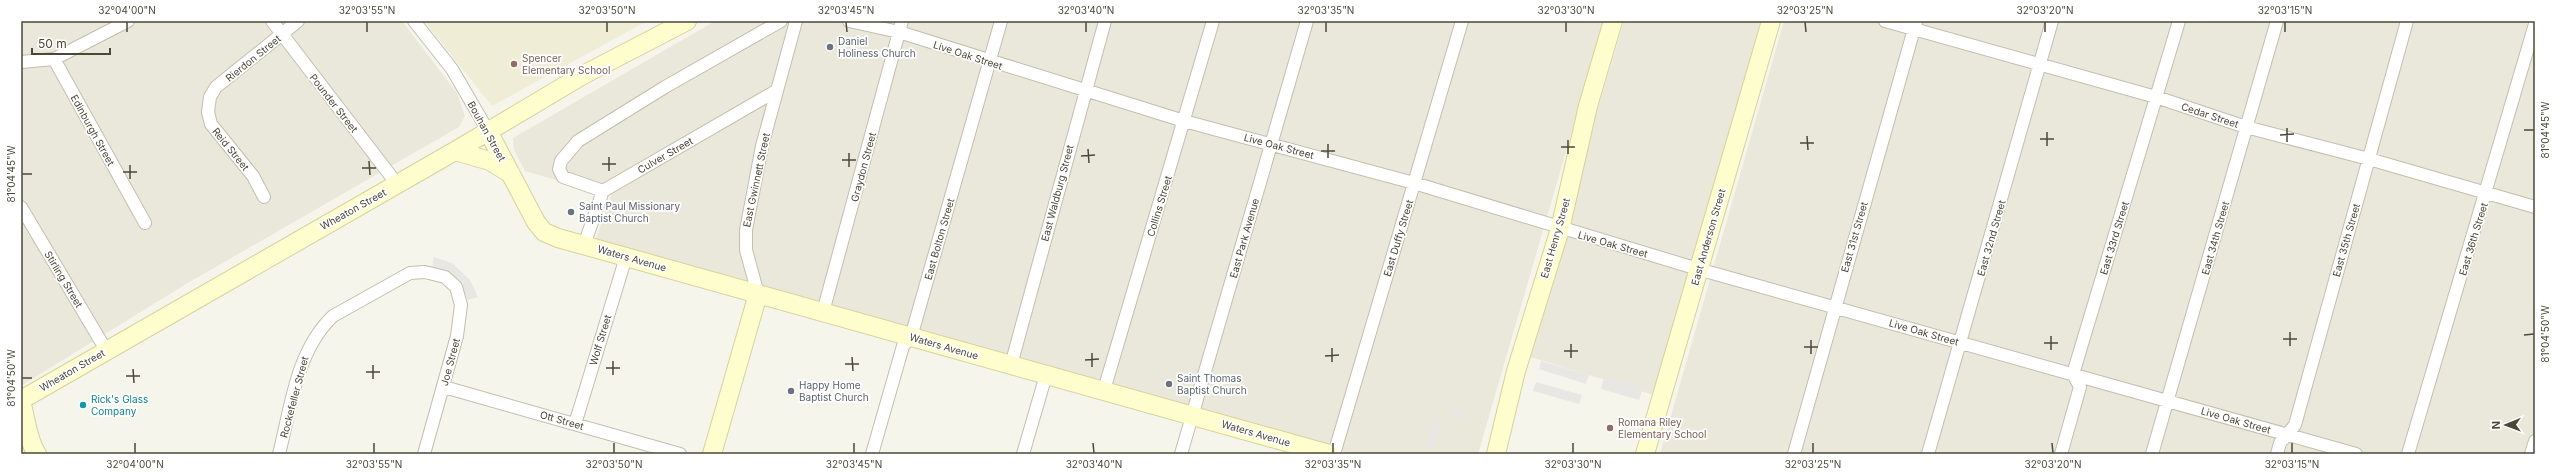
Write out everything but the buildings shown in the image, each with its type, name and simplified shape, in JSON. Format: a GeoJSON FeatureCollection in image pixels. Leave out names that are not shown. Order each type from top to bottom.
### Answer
{"type":"FeatureCollection","features":[{"type":"Feature","properties":{"kind":"main road","name":"Wheaton Street"},"geometry":{"type":"LineString","coordinates":[[21,401],[106,350],[455,152],[583,75],[688,21]]}},
{"type":"Feature","properties":{"kind":"main road","name":"East Henry Street"},"geometry":{"type":"LineString","coordinates":[[1496,454],[1518,364],[1560,229],[1588,106],[1613,21]]}},
{"type":"Feature","properties":{"kind":"main road","name":"East Anderson Street"},"geometry":{"type":"LineString","coordinates":[[1645,454],[1771,21]]}},
{"type":"Feature","properties":{"kind":"main road","name":"Bouhan Street"},"geometry":{"type":"LineString","coordinates":[[488,131],[536,222],[544,232],[558,238]]}},
{"type":"Feature","properties":{"kind":"main road"},"geometry":{"type":"LineString","coordinates":[[455,152],[490,161],[511,174]]}},
{"type":"Feature","properties":{"kind":"main road","name":"Waters Avenue"},"geometry":{"type":"LineString","coordinates":[[558,238],[1329,454]]}},
{"type":"Feature","properties":{"kind":"main road"},"geometry":{"type":"LineString","coordinates":[[712,454],[758,294]]}},
{"type":"Feature","properties":{"kind":"main road"},"geometry":{"type":"LineString","coordinates":[[21,401],[29,425],[31,444],[37,454]]}},
{"type":"Feature","properties":{"kind":"street"},"geometry":{"type":"LineString","coordinates":[[21,62],[54,59],[128,21]]}},
{"type":"Feature","properties":{"kind":"street","name":"Pounder Street"},"geometry":{"type":"LineString","coordinates":[[272,21],[281,35],[397,184]]}},
{"type":"Feature","properties":{"kind":"street","name":"Rierdon Street"},"geometry":{"type":"LineString","coordinates":[[210,97],[216,87],[298,21]]}},
{"type":"Feature","properties":{"kind":"street","name":"Bouhan Street"},"geometry":{"type":"LineString","coordinates":[[414,21],[452,69],[488,131]]}},
{"type":"Feature","properties":{"kind":"street"},"geometry":{"type":"LineString","coordinates":[[584,245],[602,191],[563,177],[559,169],[561,161],[578,141],[665,87],[781,21]]}},
{"type":"Feature","properties":{"kind":"street","name":"East Gwinnett Street"},"geometry":{"type":"LineString","coordinates":[[758,294],[746,250],[746,230],[762,146],[796,21]]}},
{"type":"Feature","properties":{"kind":"street","name":"Live Oak Street"},"geometry":{"type":"LineString","coordinates":[[848,21],[900,27],[989,62],[1086,89],[1184,121],[1414,183],[1560,229],[1698,269],[2356,454]]}},
{"type":"Feature","properties":{"kind":"street","name":"East Bolton Street"},"geometry":{"type":"LineString","coordinates":[[872,454],[903,346],[911,337],[1001,21]]}},
{"type":"Feature","properties":{"kind":"street","name":"East Waldburg Street"},"geometry":{"type":"LineString","coordinates":[[1011,365],[1105,21]]}},
{"type":"Feature","properties":{"kind":"street","name":"Collins Street"},"geometry":{"type":"LineString","coordinates":[[1104,390],[1213,21]]}},
{"type":"Feature","properties":{"kind":"street","name":"East Park Avenue"},"geometry":{"type":"LineString","coordinates":[[1181,454],[1308,21]]}},
{"type":"Feature","properties":{"kind":"street","name":"East Duffy Street"},"geometry":{"type":"LineString","coordinates":[[1334,454],[1462,21]]}},
{"type":"Feature","properties":{"kind":"street","name":"Cedar Street"},"geometry":{"type":"LineString","coordinates":[[1885,21],[1915,25],[2040,66],[2156,97],[2246,127],[2369,159],[2535,206]]}},
{"type":"Feature","properties":{"kind":"street","name":"East 32nd Street"},"geometry":{"type":"LineString","coordinates":[[1928,454],[2052,21]]}},
{"type":"Feature","properties":{"kind":"street","name":"East 33rd Street"},"geometry":{"type":"LineString","coordinates":[[2073,374],[2179,21]]}},
{"type":"Feature","properties":{"kind":"street","name":"East 34th Street"},"geometry":{"type":"LineString","coordinates":[[2152,454],[2277,21]]}},
{"type":"Feature","properties":{"kind":"street","name":"East 35th Street"},"geometry":{"type":"LineString","coordinates":[[2277,454],[2280,443],[2295,425],[2407,21]]}},
{"type":"Feature","properties":{"kind":"street","name":"East 36th Street"},"geometry":{"type":"LineString","coordinates":[[2408,454],[2535,24]]}},
{"type":"Feature","properties":{"kind":"street","name":"East 31st Street"},"geometry":{"type":"LineString","coordinates":[[1794,454],[1834,306],[1915,25]]}},
{"type":"Feature","properties":{"kind":"street","name":"Graydon Street"},"geometry":{"type":"LineString","coordinates":[[823,312],[900,27]]}},
{"type":"Feature","properties":{"kind":"street","name":"Edinburgh Street"},"geometry":{"type":"LineString","coordinates":[[54,59],[145,223]]}},
{"type":"Feature","properties":{"kind":"street","name":"Culver Street"},"geometry":{"type":"LineString","coordinates":[[602,191],[776,91]]}},
{"type":"Feature","properties":{"kind":"street","name":"Reid Street"},"geometry":{"type":"LineString","coordinates":[[210,97],[208,112],[211,124],[253,176],[264,197]]}},
{"type":"Feature","properties":{"kind":"street","name":"Stirling Street"},"geometry":{"type":"LineString","coordinates":[[21,207],[106,350]]}},
{"type":"Feature","properties":{"kind":"street","name":"Wolf Street"},"geometry":{"type":"LineString","coordinates":[[575,424],[626,257]]}},
{"type":"Feature","properties":{"kind":"street","name":"Joe Street"},"geometry":{"type":"LineString","coordinates":[[311,342],[333,316],[410,273],[425,272],[442,276],[456,287],[461,305],[458,336],[424,454]]}},
{"type":"Feature","properties":{"kind":"street","name":"Rockefeller Street"},"geometry":{"type":"LineString","coordinates":[[279,454],[305,352],[311,342]]}},
{"type":"Feature","properties":{"kind":"street"},"geometry":{"type":"LineString","coordinates":[[2061,454],[2080,387],[2073,374]]}},
{"type":"Feature","properties":{"kind":"street"},"geometry":{"type":"LineString","coordinates":[[1023,454],[1046,375]]}},
{"type":"Feature","properties":{"kind":"street","name":"Ott Street"},"geometry":{"type":"LineString","coordinates":[[444,387],[680,454]]}},
{"type":"Feature","properties":{"kind":"street"},"geometry":{"type":"LineString","coordinates":[[2531,454],[2535,441]]}},
{"type":"Feature","properties":{"kind":"shaded area"},"geometry":{"type":"Polygon","coordinates":[[[21,21],[402,21],[457,93],[465,116],[459,127],[186,284],[21,386],[21,21]]]}},
{"type":"Feature","properties":{"kind":"shaded area","name":"Spencer Elementary School"},"geometry":{"type":"Polygon","coordinates":[[[424,21],[647,21],[492,106],[424,21]]]}},
{"type":"Feature","properties":{"kind":"shaded area"},"geometry":{"type":"Polygon","coordinates":[[[715,21],[1604,21],[1478,454],[1351,454],[595,241],[611,196],[525,171],[514,150],[513,138],[715,21]]]}},
{"type":"Feature","properties":{"kind":"shaded area"},"geometry":{"type":"Polygon","coordinates":[[[1624,21],[1761,21],[1654,395],[1524,355],[1624,21]]]}},
{"type":"Feature","properties":{"kind":"shaded area"},"geometry":{"type":"Polygon","coordinates":[[[1784,21],[2535,21],[2535,454],[1660,454],[1784,21]]]}},
{"type":"Feature","properties":{"kind":"shaded area"},"geometry":{"type":"Polygon","coordinates":[[[434,257],[452,263],[470,280],[478,297],[468,300],[460,283],[450,275],[432,267],[434,257]]]}},
{"type":"Feature","properties":{"kind":"shaded area"},"geometry":{"type":"Polygon","coordinates":[[[1541,361],[1589,375],[1586,384],[1539,369],[1541,361]]]}},
{"type":"Feature","properties":{"kind":"shaded area"},"geometry":{"type":"Polygon","coordinates":[[[1604,377],[1643,387],[1639,400],[1601,389],[1604,377]]]}},
{"type":"Feature","properties":{"kind":"shaded area"},"geometry":{"type":"Polygon","coordinates":[[[1536,382],[1582,395],[1579,404],[1533,391],[1536,382]]]}},
{"type":"Feature","properties":{"kind":"shaded area"},"geometry":{"type":"Polygon","coordinates":[[[1454,407],[1466,412],[1464,420],[1451,416],[1454,407]]]}},
{"type":"Feature","properties":{"kind":"shaded area"},"geometry":{"type":"Polygon","coordinates":[[[1433,419],[1441,422],[1433,449],[1426,447],[1433,419]]]}},
{"type":"Feature","properties":{"kind":"place","name":"Daniel Holiness Church"},"geometry":{"type":"Point","coordinates":[830,47]}},
{"type":"Feature","properties":{"kind":"place","name":"Spencer Elementary School"},"geometry":{"type":"Point","coordinates":[514,64]}},
{"type":"Feature","properties":{"kind":"place","name":"Saint Paul Missionary Baptist Church"},"geometry":{"type":"Point","coordinates":[571,212]}},
{"type":"Feature","properties":{"kind":"place","name":"Saint Thomas Baptist Church"},"geometry":{"type":"Point","coordinates":[1169,384]}},
{"type":"Feature","properties":{"kind":"place","name":"Happy Home Baptist Church"},"geometry":{"type":"Point","coordinates":[791,391]}},
{"type":"Feature","properties":{"kind":"place","name":"Rick's Glass Company"},"geometry":{"type":"Point","coordinates":[83,405]}},
{"type":"Feature","properties":{"kind":"place","name":"Romana Riley Elementary School"},"geometry":{"type":"Point","coordinates":[1610,428]}}]}
